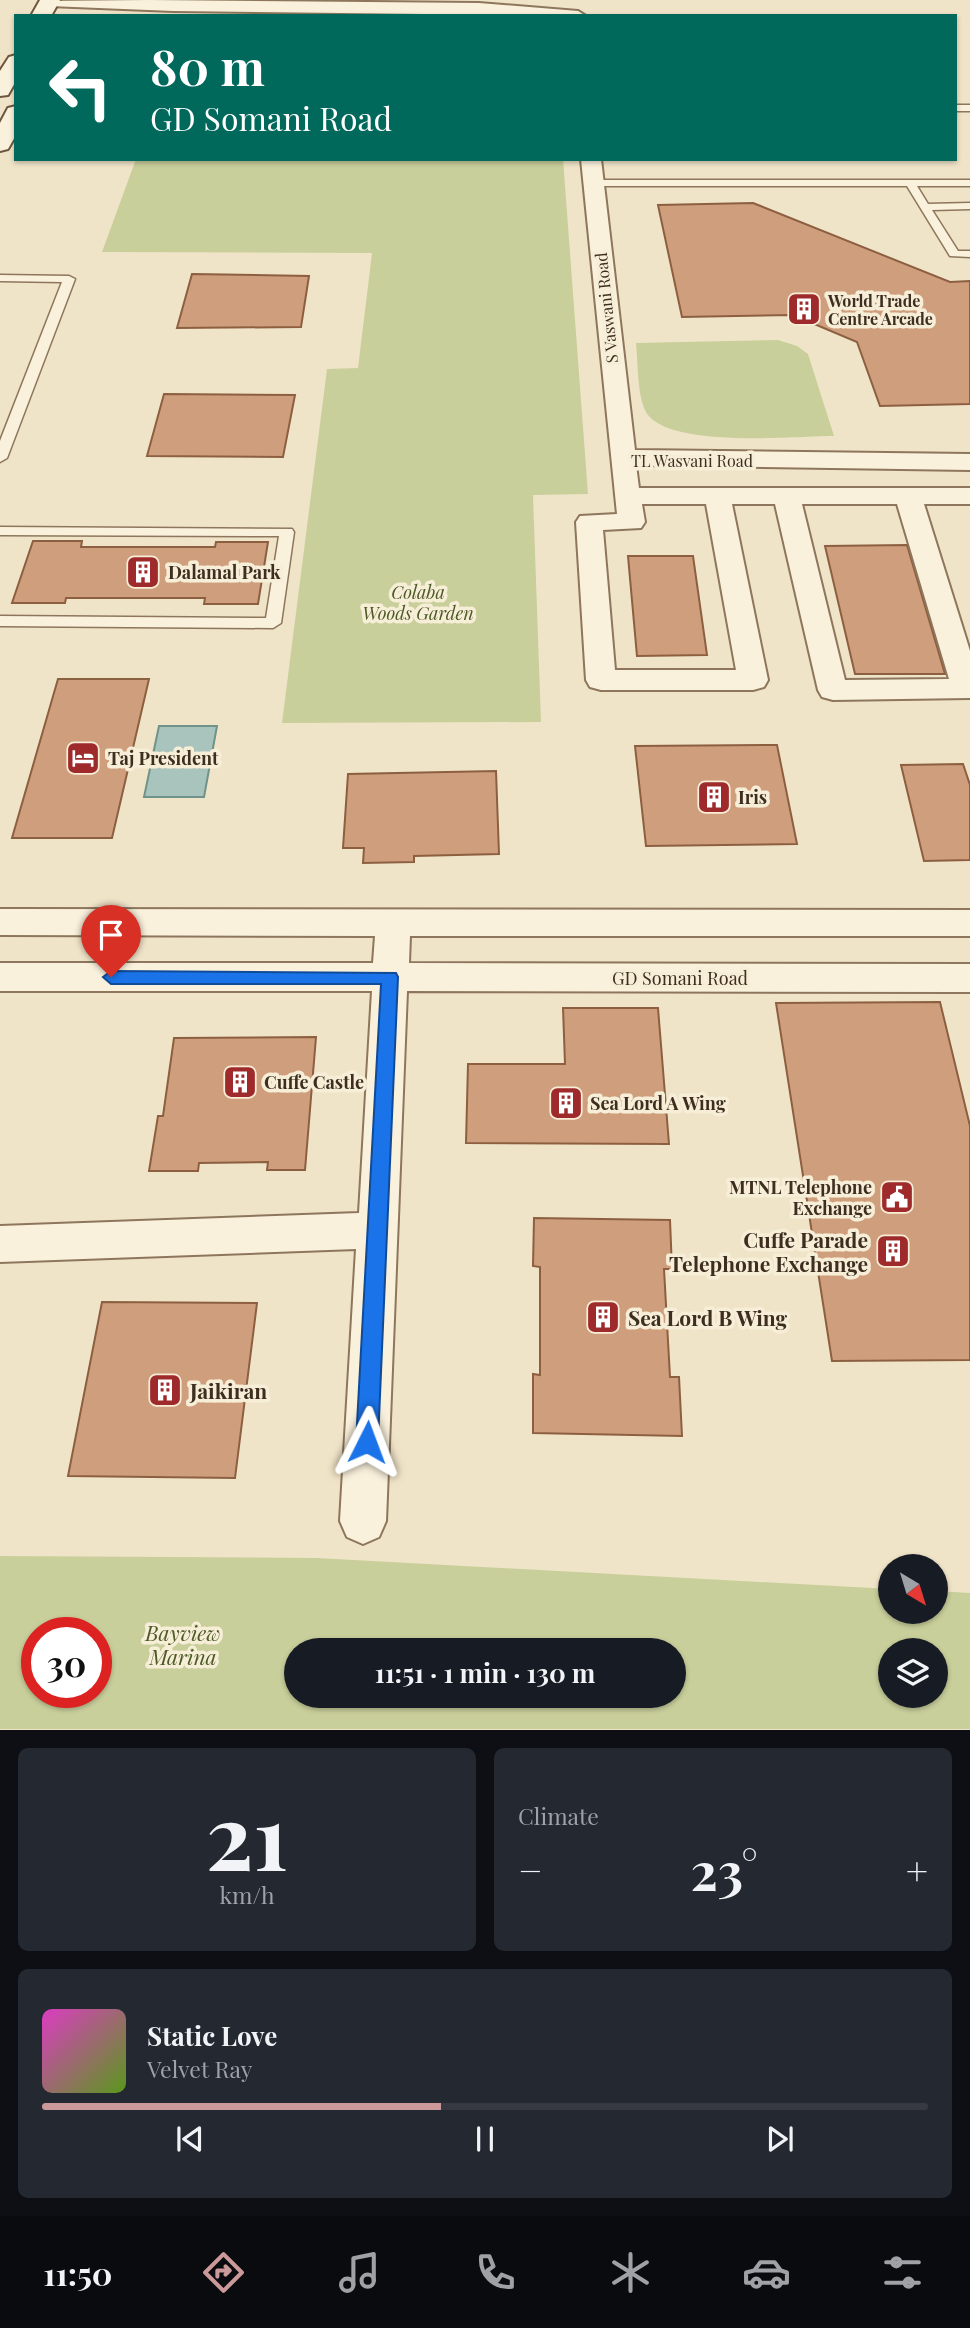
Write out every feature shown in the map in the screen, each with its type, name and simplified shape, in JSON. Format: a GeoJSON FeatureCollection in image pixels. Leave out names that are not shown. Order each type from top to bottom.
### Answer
{"type":"FeatureCollection","features":[{"type":"Feature","properties":{"kind":"main road"},"geometry":{"type":"LineString","coordinates":[[0,90],[14,65]]}},
{"type":"Feature","properties":{"kind":"main road"},"geometry":{"type":"LineString","coordinates":[[0,144],[14,117]]}},
{"type":"Feature","properties":{"kind":"street"},"geometry":{"type":"LineString","coordinates":[[47,6],[479,4],[562,14]]}},
{"type":"Feature","properties":{"kind":"street","name":"S Vaswani Road"},"geometry":{"type":"LineString","coordinates":[[594,166],[624,457]]}},
{"type":"Feature","properties":{"kind":"street","name":"TL Wasvani Road"},"geometry":{"type":"LineString","coordinates":[[718,497],[752,680],[601,680],[589,522],[632,522],[624,457],[970,462]]}},
{"type":"Feature","properties":{"kind":"street"},"geometry":{"type":"LineString","coordinates":[[627,496],[965,496],[970,522]]}},
{"type":"Feature","properties":{"kind":"street"},"geometry":{"type":"LineString","coordinates":[[787,497],[833,690],[967,690],[908,496]]}},
{"type":"Feature","properties":{"kind":"street"},"geometry":{"type":"LineString","coordinates":[[0,922],[970,923]]}},
{"type":"Feature","properties":{"kind":"street"},"geometry":{"type":"LineString","coordinates":[[363,1521],[393,923]]}},
{"type":"Feature","properties":{"kind":"street","name":"GD Somani Road"},"geometry":{"type":"LineString","coordinates":[[0,977],[970,978]]}},
{"type":"Feature","properties":{"kind":"street"},"geometry":{"type":"LineString","coordinates":[[0,1244],[377,1230]]}},
{"type":"Feature","properties":{"kind":"lane"},"geometry":{"type":"LineString","coordinates":[[594,166],[910,183],[970,183]]}},
{"type":"Feature","properties":{"kind":"lane"},"geometry":{"type":"LineString","coordinates":[[910,183],[954,254],[970,254]]}},
{"type":"Feature","properties":{"kind":"lane"},"geometry":{"type":"LineString","coordinates":[[924,207],[970,206]]}},
{"type":"Feature","properties":{"kind":"lane"},"geometry":{"type":"LineString","coordinates":[[0,278],[69,279],[0,458]]}},
{"type":"Feature","properties":{"kind":"lane"},"geometry":{"type":"LineString","coordinates":[[0,531],[288,532],[273,623],[0,621]]}},
{"type":"Feature","properties":{"kind":"green space","name":"Colaba Woods Garden"},"geometry":{"type":"Polygon","coordinates":[[[135,161],[563,161],[588,494],[533,495],[541,722],[282,723],[327,369],[358,368],[372,253],[102,252],[135,161]]]}},
{"type":"Feature","properties":{"kind":"green space"},"geometry":{"type":"Polygon","coordinates":[[[778,340],[797,346],[808,354],[834,436],[729,438],[700,435],[674,430],[655,421],[644,408],[636,343],[778,340]]]}},
{"type":"Feature","properties":{"kind":"green space","name":"Bayview Marina"},"geometry":{"type":"Polygon","coordinates":[[[0,1556],[317,1558],[878,1588],[878,1624],[948,1624],[948,1592],[970,1593],[970,1729],[0,1729],[0,1556]]]}},
{"type":"Feature","properties":{"kind":"water"},"geometry":{"type":"Polygon","coordinates":[[[159,726],[217,726],[204,797],[144,797],[159,726]]]}},
{"type":"Feature","properties":{"kind":"building","name":"World Trade Centre Arcade"},"geometry":{"type":"Polygon","coordinates":[[[753,203],[950,282],[970,281],[970,404],[880,406],[857,342],[793,315],[682,317],[658,205],[753,203]]]}},
{"type":"Feature","properties":{"kind":"building"},"geometry":{"type":"Polygon","coordinates":[[[192,274],[309,276],[301,327],[177,328],[192,274]]]}},
{"type":"Feature","properties":{"kind":"building"},"geometry":{"type":"Polygon","coordinates":[[[164,394],[295,395],[283,457],[147,456],[164,394]]]}},
{"type":"Feature","properties":{"kind":"building","name":"Dalamal Park"},"geometry":{"type":"Polygon","coordinates":[[[33,541],[82,541],[81,547],[215,547],[216,542],[268,542],[258,604],[204,604],[205,598],[66,598],[65,603],[12,603],[33,541]]]}},
{"type":"Feature","properties":{"kind":"building"},"geometry":{"type":"Polygon","coordinates":[[[907,545],[945,674],[855,674],[825,546],[907,545]]]}},
{"type":"Feature","properties":{"kind":"building"},"geometry":{"type":"Polygon","coordinates":[[[628,556],[693,556],[707,655],[637,656],[628,556]]]}},
{"type":"Feature","properties":{"kind":"building","name":"Taj President"},"geometry":{"type":"Polygon","coordinates":[[[58,679],[149,679],[112,838],[12,838],[58,679]]]}},
{"type":"Feature","properties":{"kind":"building","name":"Iris"},"geometry":{"type":"Polygon","coordinates":[[[777,745],[797,844],[646,846],[635,746],[777,745]]]}},
{"type":"Feature","properties":{"kind":"building"},"geometry":{"type":"Polygon","coordinates":[[[963,764],[970,785],[970,860],[924,861],[901,765],[963,764]]]}},
{"type":"Feature","properties":{"kind":"building"},"geometry":{"type":"Polygon","coordinates":[[[496,771],[499,854],[414,856],[414,862],[363,863],[364,848],[343,848],[348,774],[496,771]]]}},
{"type":"Feature","properties":{"kind":"building","name":"Cuffe Parade Telephone Exchange"},"geometry":{"type":"Polygon","coordinates":[[[940,1002],[970,1126],[970,1360],[832,1361],[776,1003],[940,1002]]]}},
{"type":"Feature","properties":{"kind":"building","name":"Sea Lord A Wing"},"geometry":{"type":"Polygon","coordinates":[[[563,1008],[658,1008],[669,1144],[466,1143],[468,1064],[565,1064],[563,1008]]]}},
{"type":"Feature","properties":{"kind":"building","name":"Cuffe Castle"},"geometry":{"type":"Polygon","coordinates":[[[316,1037],[305,1170],[267,1170],[268,1162],[199,1163],[198,1171],[149,1171],[158,1116],[163,1116],[174,1038],[316,1037]]]}},
{"type":"Feature","properties":{"kind":"building","name":"Sea Lord B Wing"},"geometry":{"type":"Polygon","coordinates":[[[534,1218],[670,1220],[672,1269],[664,1269],[670,1377],[679,1377],[682,1436],[533,1433],[533,1374],[540,1375],[540,1267],[533,1266],[534,1218]]]}},
{"type":"Feature","properties":{"kind":"building","name":"Jaikiran"},"geometry":{"type":"Polygon","coordinates":[[[102,1302],[257,1303],[235,1478],[68,1476],[102,1302]]]}},
{"type":"Feature","properties":{"kind":"place","name":"World Trade Centre Arcade"},"geometry":{"type":"Point","coordinates":[804,309]}},
{"type":"Feature","properties":{"kind":"place","name":"Dalamal Park"},"geometry":{"type":"Point","coordinates":[143,572]}},
{"type":"Feature","properties":{"kind":"place","name":"Taj President"},"geometry":{"type":"Point","coordinates":[83,758]}},
{"type":"Feature","properties":{"kind":"place","name":"Iris"},"geometry":{"type":"Point","coordinates":[714,797]}},
{"type":"Feature","properties":{"kind":"place","name":"Cuffe Castle"},"geometry":{"type":"Point","coordinates":[240,1082]}},
{"type":"Feature","properties":{"kind":"place","name":"Sea Lord A Wing"},"geometry":{"type":"Point","coordinates":[566,1103]}},
{"type":"Feature","properties":{"kind":"place","name":"MTNL Telephone Exchange"},"geometry":{"type":"Point","coordinates":[897,1197]}},
{"type":"Feature","properties":{"kind":"place","name":"Cuffe Parade Telephone Exchange"},"geometry":{"type":"Point","coordinates":[893,1251]}},
{"type":"Feature","properties":{"kind":"place","name":"Sea Lord B Wing"},"geometry":{"type":"Point","coordinates":[603,1317]}},
{"type":"Feature","properties":{"kind":"place","name":"Jaikiran"},"geometry":{"type":"Point","coordinates":[165,1390]}},
{"type":"Feature","properties":{"kind":"route"},"geometry":{"type":"LineString","coordinates":[[111,977],[390,977],[367,1442]]}}]}
